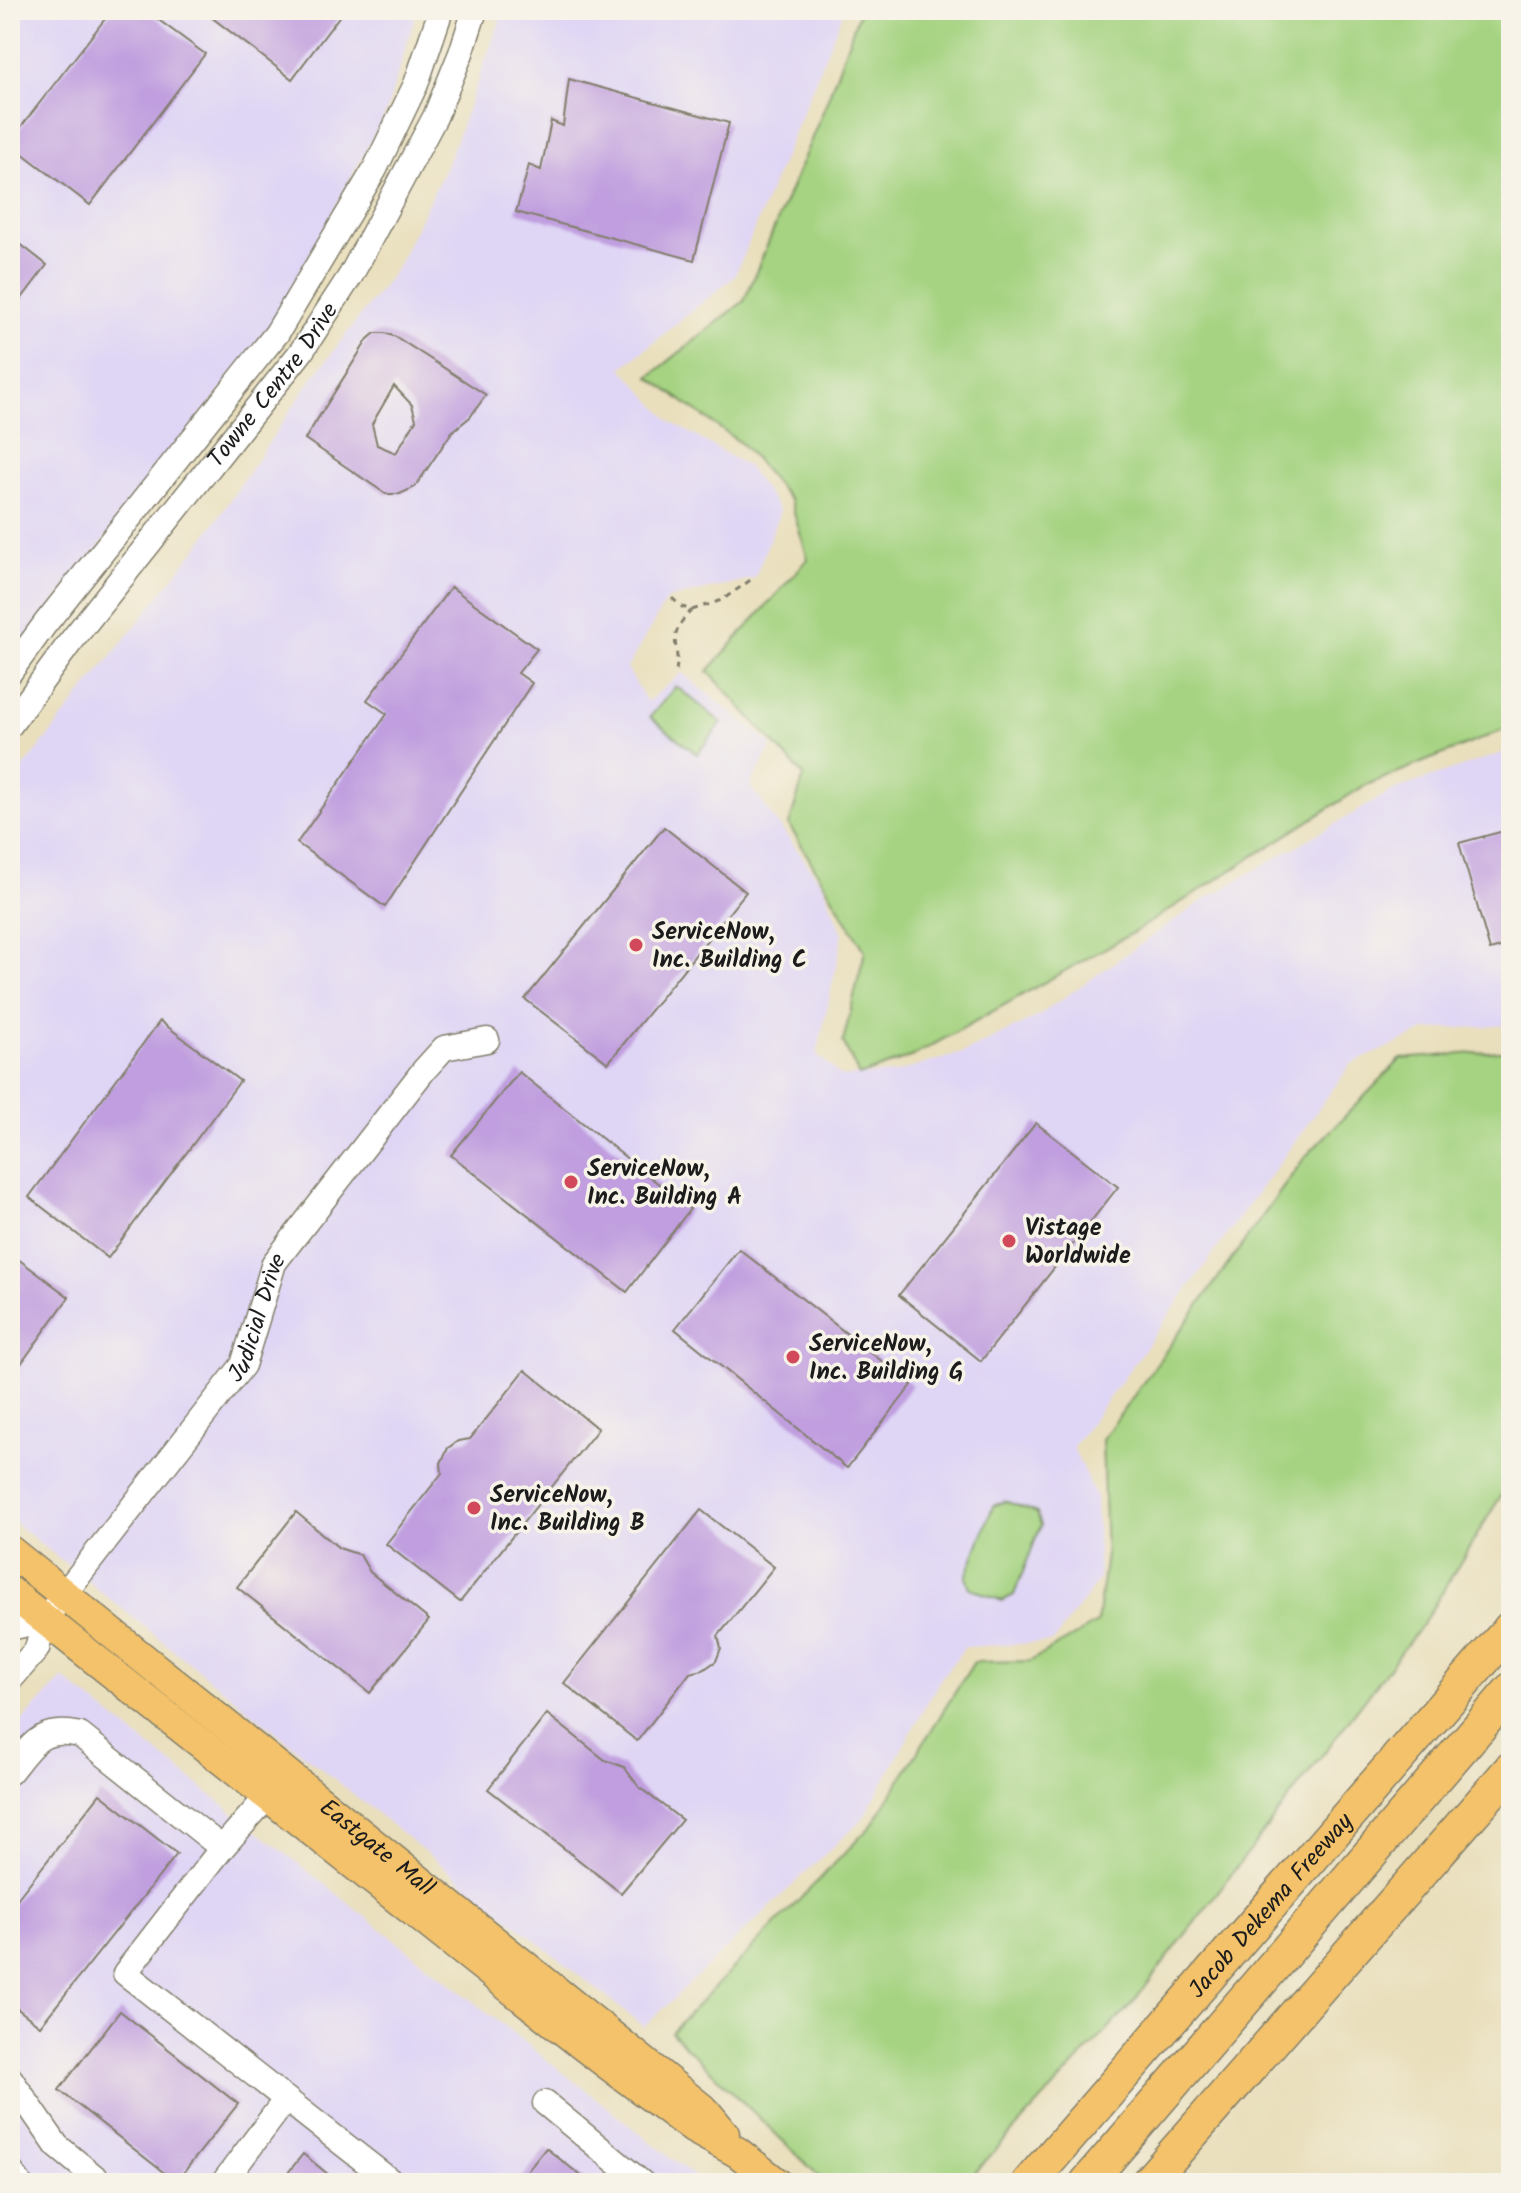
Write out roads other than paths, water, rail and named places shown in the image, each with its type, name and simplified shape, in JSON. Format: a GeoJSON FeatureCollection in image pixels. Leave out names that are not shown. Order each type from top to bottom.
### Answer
{"type":"FeatureCollection","features":[{"type":"Feature","properties":{"kind":"highway","name":"Jacob Dekema Freeway"},"geometry":{"type":"LineString","coordinates":[[1029,2183],[1511,1628]]}},
{"type":"Feature","properties":{"kind":"highway"},"geometry":{"type":"LineString","coordinates":[[1087,2183],[1511,1690]]}},
{"type":"Feature","properties":{"kind":"highway"},"geometry":{"type":"LineString","coordinates":[[1102,2183],[1511,1710]]}},
{"type":"Feature","properties":{"kind":"highway"},"geometry":{"type":"LineString","coordinates":[[1148,2183],[1511,1769]]}},
{"type":"Feature","properties":{"kind":"main road","name":"Eastgate Mall"},"geometry":{"type":"LineString","coordinates":[[10,1551],[706,2112],[737,2152]]}},
{"type":"Feature","properties":{"kind":"main road","name":"Eastgate Mall"},"geometry":{"type":"LineString","coordinates":[[10,1592],[267,1797],[681,2119],[737,2152],[777,2183]]}},
{"type":"Feature","properties":{"kind":"street","name":"Towne Centre Drive"},"geometry":{"type":"LineString","coordinates":[[10,672],[277,333],[381,157],[416,84],[441,10]]}},
{"type":"Feature","properties":{"kind":"street","name":"Towne Centre Drive"},"geometry":{"type":"LineString","coordinates":[[10,725],[69,644],[301,352],[351,275],[435,117],[475,10]]}},
{"type":"Feature","properties":{"kind":"street","name":"Judicial Drive"},"geometry":{"type":"LineString","coordinates":[[10,1680],[37,1649],[44,1620],[243,1365],[274,1263],[444,1048],[487,1040]]}},
{"type":"Feature","properties":{"kind":"street"},"geometry":{"type":"LineString","coordinates":[[10,1628],[44,1620]]}},
{"type":"Feature","properties":{"kind":"street"},"geometry":{"type":"LineString","coordinates":[[10,1772],[37,1739],[52,1731],[80,1735],[222,1848]]}},
{"type":"Feature","properties":{"kind":"street"},"geometry":{"type":"LineString","coordinates":[[267,1797],[222,1848],[125,1973],[393,2183]]}},
{"type":"Feature","properties":{"kind":"street"},"geometry":{"type":"LineString","coordinates":[[10,2078],[57,2146],[102,2183]]}},
{"type":"Feature","properties":{"kind":"street"},"geometry":{"type":"LineString","coordinates":[[223,2183],[286,2099]]}},
{"type":"Feature","properties":{"kind":"street"},"geometry":{"type":"LineString","coordinates":[[545,2103],[642,2183]]}},
{"type":"Feature","properties":{"kind":"street"},"geometry":{"type":"LineString","coordinates":[[10,2170],[19,2183]]}},
{"type":"Feature","properties":{"kind":"place","name":"ServiceNow, Inc. Building C"},"geometry":{"type":"Point","coordinates":[636,945]}},
{"type":"Feature","properties":{"kind":"place","name":"ServiceNow, Inc. Building A"},"geometry":{"type":"Point","coordinates":[571,1182]}},
{"type":"Feature","properties":{"kind":"place","name":"Vistage Worldwide"},"geometry":{"type":"Point","coordinates":[1009,1241]}},
{"type":"Feature","properties":{"kind":"place","name":"ServiceNow, Inc. Building G"},"geometry":{"type":"Point","coordinates":[793,1357]}},
{"type":"Feature","properties":{"kind":"place","name":"ServiceNow, Inc. Building B"},"geometry":{"type":"Point","coordinates":[474,1508]}}]}
